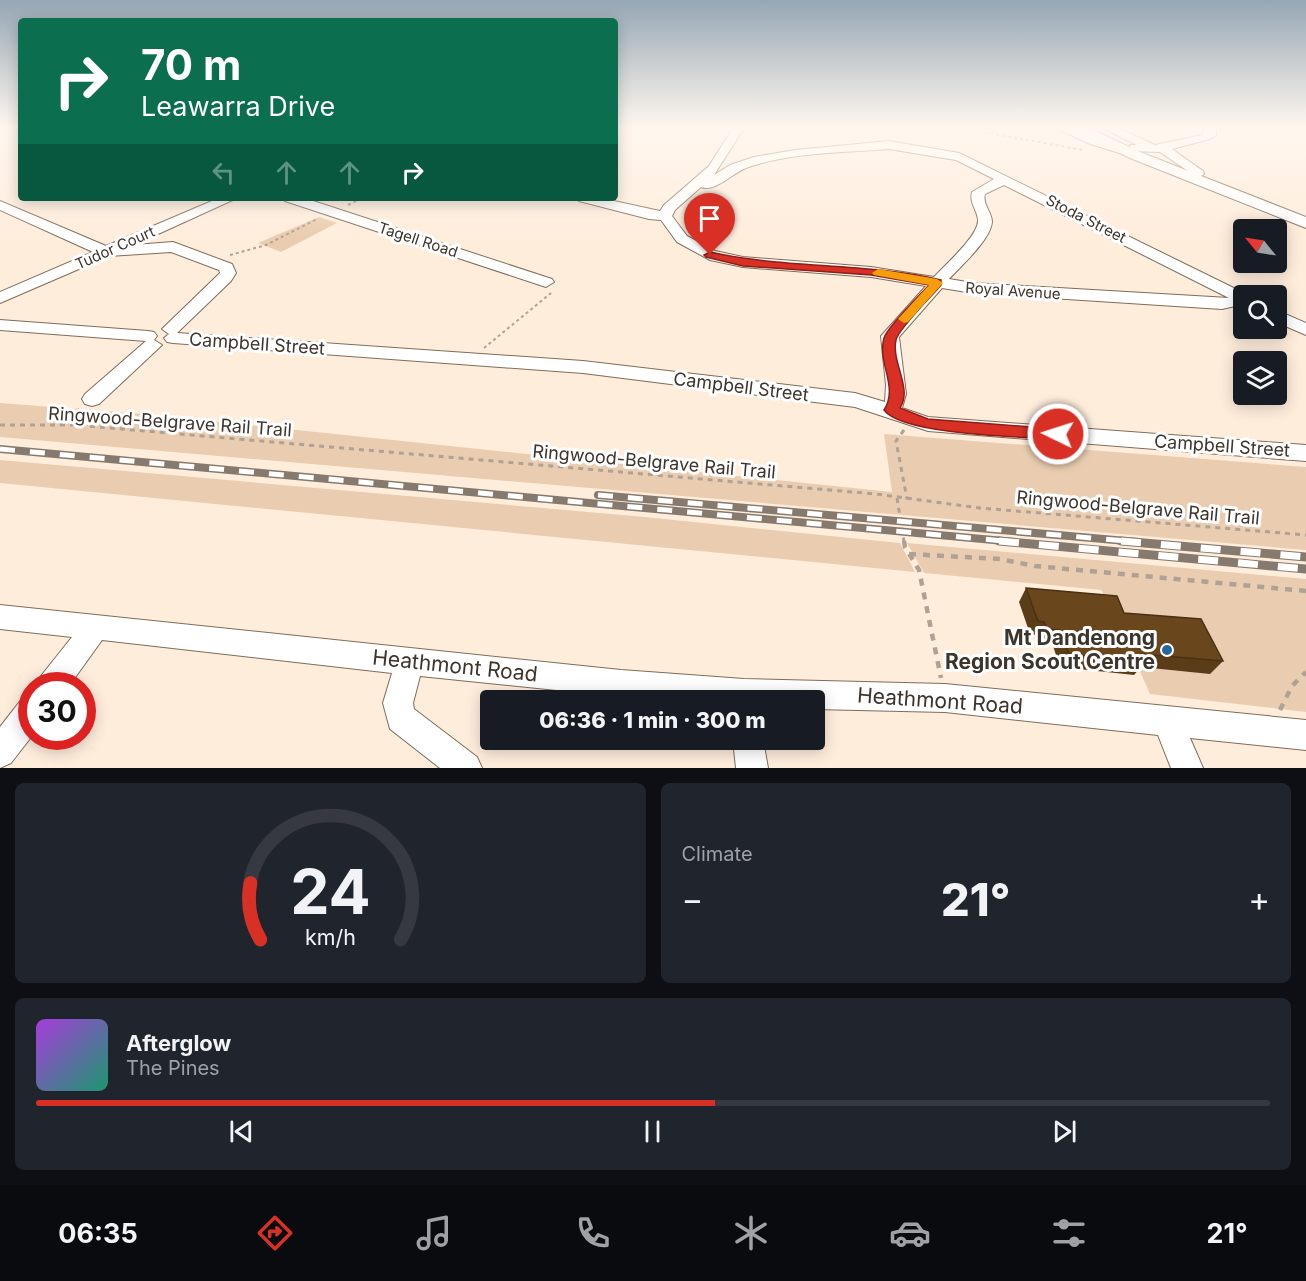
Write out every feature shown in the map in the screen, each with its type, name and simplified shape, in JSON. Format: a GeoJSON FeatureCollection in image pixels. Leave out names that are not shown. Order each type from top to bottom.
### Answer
{"type":"FeatureCollection","features":[{"type":"Feature","properties":{"kind":"main road"},"geometry":{"type":"LineString","coordinates":[[1164,164],[1306,223]]}},
{"type":"Feature","properties":{"kind":"main road"},"geometry":{"type":"LineString","coordinates":[[1170,164],[1306,212]]}},
{"type":"Feature","properties":{"kind":"street"},"geometry":{"type":"LineString","coordinates":[[595,201],[649,215],[665,216],[669,208],[708,175],[716,164]]}},
{"type":"Feature","properties":{"kind":"street","name":"Stoda Street"},"geometry":{"type":"LineString","coordinates":[[688,192],[734,168],[751,164]]}},
{"type":"Feature","properties":{"kind":"street","name":"Stoda Street"},"geometry":{"type":"LineString","coordinates":[[973,164],[1233,293]]}},
{"type":"Feature","properties":{"kind":"street"},"geometry":{"type":"LineString","coordinates":[[1184,164],[1198,174]]}},
{"type":"Feature","properties":{"kind":"street"},"geometry":{"type":"LineString","coordinates":[[891,410],[898,395],[888,350],[890,336],[983,232],[985,219],[977,199],[979,192],[1005,179]]}},
{"type":"Feature","properties":{"kind":"street","name":"Tudor Court"},"geometry":{"type":"LineString","coordinates":[[0,298],[223,201]]}},
{"type":"Feature","properties":{"kind":"street","name":"Tagell Road"},"geometry":{"type":"LineString","coordinates":[[299,201],[546,282]]}},
{"type":"Feature","properties":{"kind":"street"},"geometry":{"type":"LineString","coordinates":[[0,205],[106,252],[173,247],[226,267],[228,273],[172,333],[151,340],[0,325]]}},
{"type":"Feature","properties":{"kind":"street","name":"Royal Avenue"},"geometry":{"type":"LineString","coordinates":[[665,216],[672,228],[689,244],[723,259],[775,266],[871,272],[973,288],[1233,303]]}},
{"type":"Feature","properties":{"kind":"street"},"geometry":{"type":"LineString","coordinates":[[1287,320],[1306,330]]}},
{"type":"Feature","properties":{"kind":"street","name":"Campbell Street"},"geometry":{"type":"LineString","coordinates":[[172,333],[583,367],[843,399],[879,405],[912,420],[944,426],[1306,453]]}},
{"type":"Feature","properties":{"kind":"street"},"geometry":{"type":"LineString","coordinates":[[92,399],[151,340]]}},
{"type":"Feature","properties":{"kind":"street","name":"Heathmont Road"},"geometry":{"type":"LineString","coordinates":[[0,618],[678,690]]}},
{"type":"Feature","properties":{"kind":"street"},"geometry":{"type":"LineString","coordinates":[[62,672],[96,627]]}},
{"type":"Feature","properties":{"kind":"street"},"geometry":{"type":"LineString","coordinates":[[409,661],[398,703],[400,718],[466,768]]}},
{"type":"Feature","properties":{"kind":"street","name":"Heathmont Road"},"geometry":{"type":"LineString","coordinates":[[825,697],[945,698],[1306,735]]}},
{"type":"Feature","properties":{"kind":"street"},"geometry":{"type":"LineString","coordinates":[[1168,721],[1187,768]]}},
{"type":"Feature","properties":{"kind":"street"},"geometry":{"type":"LineString","coordinates":[[0,752],[18,729]]}},
{"type":"Feature","properties":{"kind":"street"},"geometry":{"type":"LineString","coordinates":[[749,750],[752,768]]}},
{"type":"Feature","properties":{"kind":"path"},"geometry":{"type":"LineString","coordinates":[[211,260],[266,245],[356,201]]}},
{"type":"Feature","properties":{"kind":"path"},"geometry":{"type":"LineString","coordinates":[[471,358],[553,291],[546,282]]}},
{"type":"Feature","properties":{"kind":"path"},"geometry":{"type":"LineString","coordinates":[[59,426],[92,399]]}},
{"type":"Feature","properties":{"kind":"path"},"geometry":{"type":"LineString","coordinates":[[907,499],[896,441],[912,420]]}},
{"type":"Feature","properties":{"kind":"path","name":"Ringwood-Belgrave Rail Trail"},"geometry":{"type":"LineString","coordinates":[[0,425],[75,425],[864,493],[1115,521],[1306,536]]}},
{"type":"Feature","properties":{"kind":"path"},"geometry":{"type":"LineString","coordinates":[[897,498],[901,533],[909,554],[919,570],[945,698]]}},
{"type":"Feature","properties":{"kind":"path"},"geometry":{"type":"LineString","coordinates":[[909,554],[1000,559],[1035,566],[1306,591]]}},
{"type":"Feature","properties":{"kind":"path"},"geometry":{"type":"LineString","coordinates":[[1279,712],[1292,686],[1306,672]]}},
{"type":"Feature","properties":{"kind":"shaded area"},"geometry":{"type":"Polygon","coordinates":[[[319,217],[337,223],[281,252],[258,243],[319,217]]]}},
{"type":"Feature","properties":{"kind":"shaded area"},"geometry":{"type":"Polygon","coordinates":[[[0,403],[144,414],[892,492],[884,434],[1306,467],[1306,550],[0,437],[0,403]]]}},
{"type":"Feature","properties":{"kind":"shaded area"},"geometry":{"type":"Polygon","coordinates":[[[0,460],[645,517],[900,543],[915,572],[0,483],[0,460]]]}},
{"type":"Feature","properties":{"kind":"shaded area"},"geometry":{"type":"Polygon","coordinates":[[[907,543],[1306,579],[1306,712],[1150,694],[1112,608],[1101,590],[924,573],[907,543]]]}},
{"type":"Feature","properties":{"kind":"building"},"geometry":{"type":"Polygon","coordinates":[[[1026,588],[1117,596],[1124,613],[1201,619],[1223,661],[1142,654],[1145,662],[1069,654],[1060,630],[1047,629],[1044,622],[1038,621],[1026,588]]]}},
{"type":"Feature","properties":{"kind":"railway"},"geometry":{"type":"LineString","coordinates":[[0,449],[1015,542]]}},
{"type":"Feature","properties":{"kind":"railway"},"geometry":{"type":"LineString","coordinates":[[598,495],[1138,542]]}},
{"type":"Feature","properties":{"kind":"railway"},"geometry":{"type":"LineString","coordinates":[[999,541],[1306,569]]}},
{"type":"Feature","properties":{"kind":"railway"},"geometry":{"type":"LineString","coordinates":[[1121,541],[1306,557]]}},
{"type":"Feature","properties":{"kind":"slow traffic"},"geometry":{"type":"LineString","coordinates":[[878,273],[937,283],[904,319]]}},
{"type":"Feature","properties":{"kind":"place","name":"Mt Dandenong Region Scout Centre"},"geometry":{"type":"Point","coordinates":[1167,650]}},
{"type":"Feature","properties":{"kind":"route"},"geometry":{"type":"LineString","coordinates":[[710,255],[775,266],[871,272],[937,283],[890,336],[888,350],[898,395],[891,410],[912,420],[928,424],[1058,434]]}}]}
